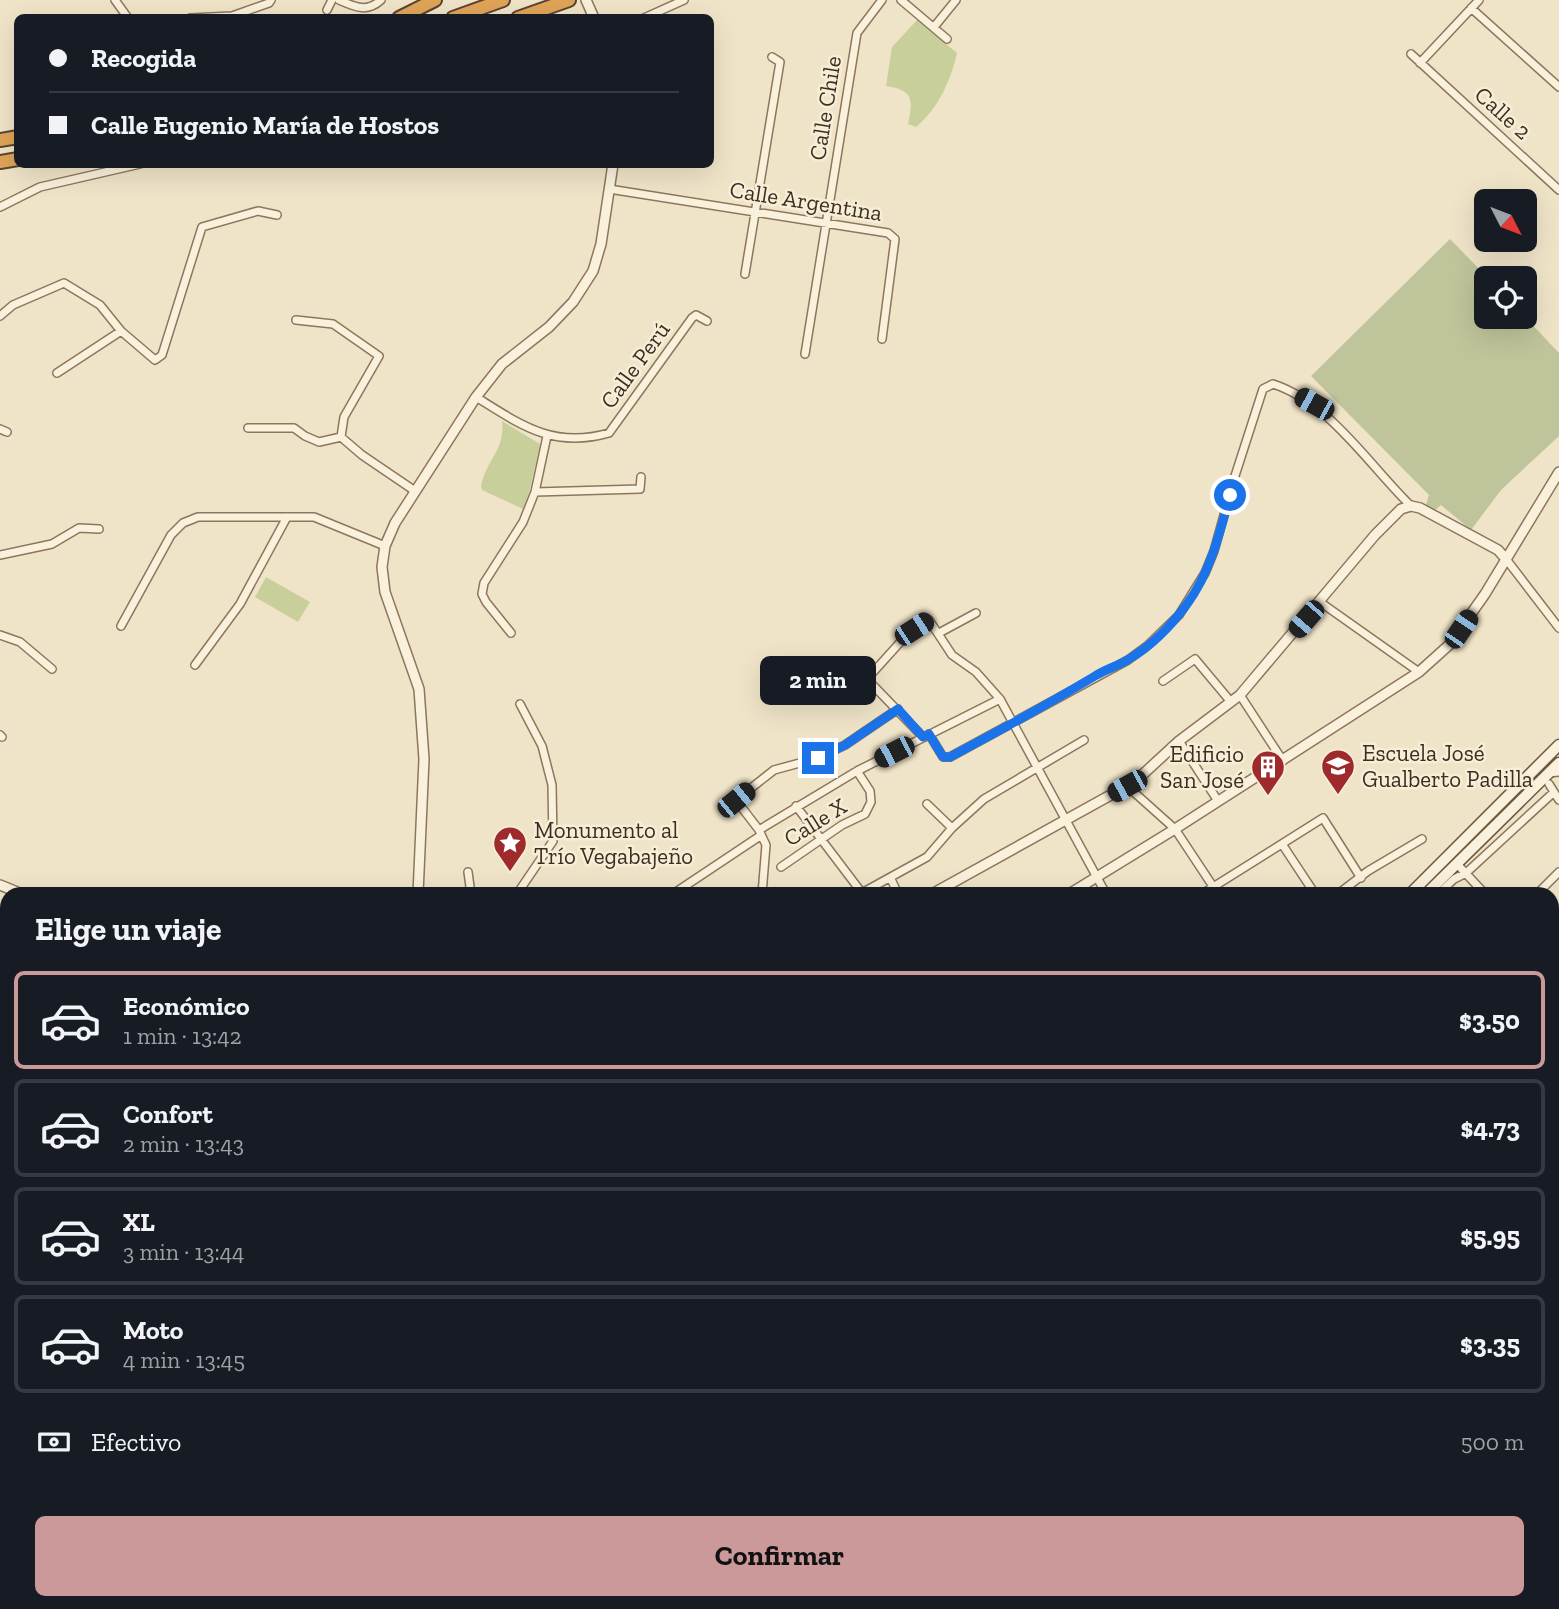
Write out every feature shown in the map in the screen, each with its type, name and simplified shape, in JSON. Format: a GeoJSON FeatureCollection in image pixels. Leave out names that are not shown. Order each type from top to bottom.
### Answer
{"type":"FeatureCollection","features":[{"type":"Feature","properties":{"kind":"highway"},"geometry":{"type":"LineString","coordinates":[[407,14],[435,0]]}},
{"type":"Feature","properties":{"kind":"highway"},"geometry":{"type":"LineString","coordinates":[[464,14],[503,0]]}},
{"type":"Feature","properties":{"kind":"highway"},"geometry":{"type":"LineString","coordinates":[[529,14],[569,0]]}},
{"type":"Feature","properties":{"kind":"main road"},"geometry":{"type":"LineString","coordinates":[[1417,887],[1559,745]]}},
{"type":"Feature","properties":{"kind":"main road"},"geometry":{"type":"LineString","coordinates":[[1433,887],[1552,776],[1559,762]]}},
{"type":"Feature","properties":{"kind":"street"},"geometry":{"type":"LineString","coordinates":[[238,14],[271,0]]}},
{"type":"Feature","properties":{"kind":"street"},"geometry":{"type":"LineString","coordinates":[[327,10],[332,0]]}},
{"type":"Feature","properties":{"kind":"street"},"geometry":{"type":"LineString","coordinates":[[339,0],[359,9],[375,5],[381,0]]}},
{"type":"Feature","properties":{"kind":"street"},"geometry":{"type":"LineString","coordinates":[[653,14],[684,0]]}},
{"type":"Feature","properties":{"kind":"street","name":"Calle Chile"},"geometry":{"type":"LineString","coordinates":[[805,354],[857,33],[882,0]]}},
{"type":"Feature","properties":{"kind":"street"},"geometry":{"type":"LineString","coordinates":[[901,0],[947,38]]}},
{"type":"Feature","properties":{"kind":"street"},"geometry":{"type":"LineString","coordinates":[[934,27],[956,0]]}},
{"type":"Feature","properties":{"kind":"street"},"geometry":{"type":"LineString","coordinates":[[1420,63],[1479,0]]}},
{"type":"Feature","properties":{"kind":"street"},"geometry":{"type":"LineString","coordinates":[[1471,8],[1559,87]]}},
{"type":"Feature","properties":{"kind":"street","name":"Calle 2"},"geometry":{"type":"LineString","coordinates":[[1411,54],[1559,190]]}},
{"type":"Feature","properties":{"kind":"street"},"geometry":{"type":"LineString","coordinates":[[745,274],[780,62],[772,57]]}},
{"type":"Feature","properties":{"kind":"street"},"geometry":{"type":"LineString","coordinates":[[0,207],[40,187],[123,168]]}},
{"type":"Feature","properties":{"kind":"street"},"geometry":{"type":"LineString","coordinates":[[418,887],[424,760],[419,689],[385,592],[382,568],[385,546],[395,523],[476,397],[502,364],[549,327],[573,302],[593,271],[601,244],[612,168]]}},
{"type":"Feature","properties":{"kind":"street","name":"Calle Argentina"},"geometry":{"type":"LineString","coordinates":[[609,189],[888,233],[895,239],[882,339]]}},
{"type":"Feature","properties":{"kind":"street"},"geometry":{"type":"LineString","coordinates":[[0,316],[13,305],[64,283],[100,305],[121,331],[153,360],[162,355],[202,227],[258,211],[277,215]]}},
{"type":"Feature","properties":{"kind":"street","name":"Calle Perú"},"geometry":{"type":"LineString","coordinates":[[476,397],[527,428],[547,436],[596,437],[609,433],[692,318],[696,315],[707,321]]}},
{"type":"Feature","properties":{"kind":"street"},"geometry":{"type":"LineString","coordinates":[[296,320],[333,324],[379,356],[344,417],[341,437]]}},
{"type":"Feature","properties":{"kind":"street"},"geometry":{"type":"LineString","coordinates":[[57,373],[121,331]]}},
{"type":"Feature","properties":{"kind":"street"},"geometry":{"type":"LineString","coordinates":[[1102,887],[1014,723],[1000,699],[972,669],[953,656],[929,620],[904,638],[867,679],[926,735],[943,757],[950,757],[1014,723],[1138,653],[1165,630],[1189,602],[1205,573],[1263,389],[1273,384],[1314,404],[1411,506],[1498,550],[1559,628]]}},
{"type":"Feature","properties":{"kind":"street"},"geometry":{"type":"LineString","coordinates":[[248,428],[293,428],[318,442],[341,437]]}},
{"type":"Feature","properties":{"kind":"street"},"geometry":{"type":"LineString","coordinates":[[511,633],[482,594],[485,583],[523,522],[535,492],[547,436]]}},
{"type":"Feature","properties":{"kind":"street"},"geometry":{"type":"LineString","coordinates":[[341,437],[362,455],[415,491]]}},
{"type":"Feature","properties":{"kind":"street"},"geometry":{"type":"LineString","coordinates":[[1080,887],[1283,761],[1419,672],[1449,645],[1485,594],[1559,472]]}},
{"type":"Feature","properties":{"kind":"street"},"geometry":{"type":"LineString","coordinates":[[535,492],[640,489],[641,477]]}},
{"type":"Feature","properties":{"kind":"street"},"geometry":{"type":"LineString","coordinates":[[945,887],[1127,786],[1179,741],[1240,695],[1321,602],[1375,534],[1401,509],[1411,506]]}},
{"type":"Feature","properties":{"kind":"street"},"geometry":{"type":"LineString","coordinates":[[121,626],[171,535],[183,523],[198,517],[314,517],[385,546]]}},
{"type":"Feature","properties":{"kind":"street"},"geometry":{"type":"LineString","coordinates":[[195,665],[240,604],[287,517]]}},
{"type":"Feature","properties":{"kind":"street"},"geometry":{"type":"LineString","coordinates":[[0,555],[52,544],[79,528],[99,529]]}},
{"type":"Feature","properties":{"kind":"street"},"geometry":{"type":"LineString","coordinates":[[1321,602],[1419,672]]}},
{"type":"Feature","properties":{"kind":"street"},"geometry":{"type":"LineString","coordinates":[[939,633],[976,613]]}},
{"type":"Feature","properties":{"kind":"street"},"geometry":{"type":"LineString","coordinates":[[0,635],[20,642],[52,669]]}},
{"type":"Feature","properties":{"kind":"street"},"geometry":{"type":"LineString","coordinates":[[1163,681],[1195,659],[1231,702]]}},
{"type":"Feature","properties":{"kind":"street"},"geometry":{"type":"LineString","coordinates":[[1240,695],[1283,761]]}},
{"type":"Feature","properties":{"kind":"street"},"geometry":{"type":"LineString","coordinates":[[683,887],[796,806],[857,771],[1000,699]]}},
{"type":"Feature","properties":{"kind":"street"},"geometry":{"type":"LineString","coordinates":[[520,704],[542,746],[552,785],[554,841],[522,887]]}},
{"type":"Feature","properties":{"kind":"street"},"geometry":{"type":"LineString","coordinates":[[763,887],[766,845],[736,800],[774,770],[818,758],[845,745],[898,709]]}},
{"type":"Feature","properties":{"kind":"street"},"geometry":{"type":"LineString","coordinates":[[874,887],[927,857],[951,828],[984,799],[1084,740]]}},
{"type":"Feature","properties":{"kind":"street"},"geometry":{"type":"LineString","coordinates":[[1179,741],[1218,801]]}},
{"type":"Feature","properties":{"kind":"street","name":"Calle X"},"geometry":{"type":"LineString","coordinates":[[781,867],[842,825],[865,814],[871,802],[870,791],[857,771]]}},
{"type":"Feature","properties":{"kind":"street"},"geometry":{"type":"LineString","coordinates":[[1552,776],[1553,792],[1559,800]]}},
{"type":"Feature","properties":{"kind":"street"},"geometry":{"type":"LineString","coordinates":[[1127,786],[1175,829],[1213,887]]}},
{"type":"Feature","properties":{"kind":"street"},"geometry":{"type":"LineString","coordinates":[[1445,887],[1454,878],[1466,873],[1553,792]]}},
{"type":"Feature","properties":{"kind":"street"},"geometry":{"type":"LineString","coordinates":[[927,804],[951,828]]}},
{"type":"Feature","properties":{"kind":"street"},"geometry":{"type":"LineString","coordinates":[[796,806],[857,887]]}},
{"type":"Feature","properties":{"kind":"street"},"geometry":{"type":"LineString","coordinates":[[1222,887],[1323,818],[1361,878]]}},
{"type":"Feature","properties":{"kind":"street"},"geometry":{"type":"LineString","coordinates":[[1348,887],[1368,871],[1422,839]]}},
{"type":"Feature","properties":{"kind":"street"},"geometry":{"type":"LineString","coordinates":[[1282,844],[1310,887]]}},
{"type":"Feature","properties":{"kind":"street"},"geometry":{"type":"LineString","coordinates":[[1457,864],[1479,887]]}},
{"type":"Feature","properties":{"kind":"street"},"geometry":{"type":"LineString","coordinates":[[468,872],[470,887]]}},
{"type":"Feature","properties":{"kind":"street"},"geometry":{"type":"LineString","coordinates":[[1544,887],[1559,872]]}},
{"type":"Feature","properties":{"kind":"street"},"geometry":{"type":"LineString","coordinates":[[891,879],[895,887]]}},
{"type":"Feature","properties":{"kind":"green space"},"geometry":{"type":"Polygon","coordinates":[[[917,20],[957,53],[942,93],[931,112],[916,127],[908,124],[911,102],[907,93],[886,86],[892,47],[917,20]]]}},
{"type":"Feature","properties":{"kind":"green space"},"geometry":{"type":"Polygon","coordinates":[[[1450,239],[1476,266],[1474,266],[1474,329],[1536,329],[1559,353],[1559,436],[1501,490],[1471,530],[1441,505],[1435,510],[1426,505],[1429,495],[1311,376],[1450,239]]]}},
{"type":"Feature","properties":{"kind":"green space"},"geometry":{"type":"Polygon","coordinates":[[[502,421],[540,444],[523,509],[482,490],[481,486],[501,440],[502,421]]]}},
{"type":"Feature","properties":{"kind":"green space"},"geometry":{"type":"Polygon","coordinates":[[[266,577],[310,602],[298,622],[255,597],[266,577]]]}},
{"type":"Feature","properties":{"kind":"place","name":"Escuela José Gualberto Padilla"},"geometry":{"type":"Point","coordinates":[1338,796]}},
{"type":"Feature","properties":{"kind":"place","name":"Edificio San José"},"geometry":{"type":"Point","coordinates":[1268,797]}},
{"type":"Feature","properties":{"kind":"place","name":"Monumento al Trío Vegabajeño"},"geometry":{"type":"Point","coordinates":[510,873]}},
{"type":"Feature","properties":{"kind":"route"},"geometry":{"type":"LineString","coordinates":[[818,758],[845,745],[898,709],[923,737],[929,734],[943,757],[950,757],[1128,660],[1165,630],[1189,602],[1214,551],[1230,495]]}}]}
